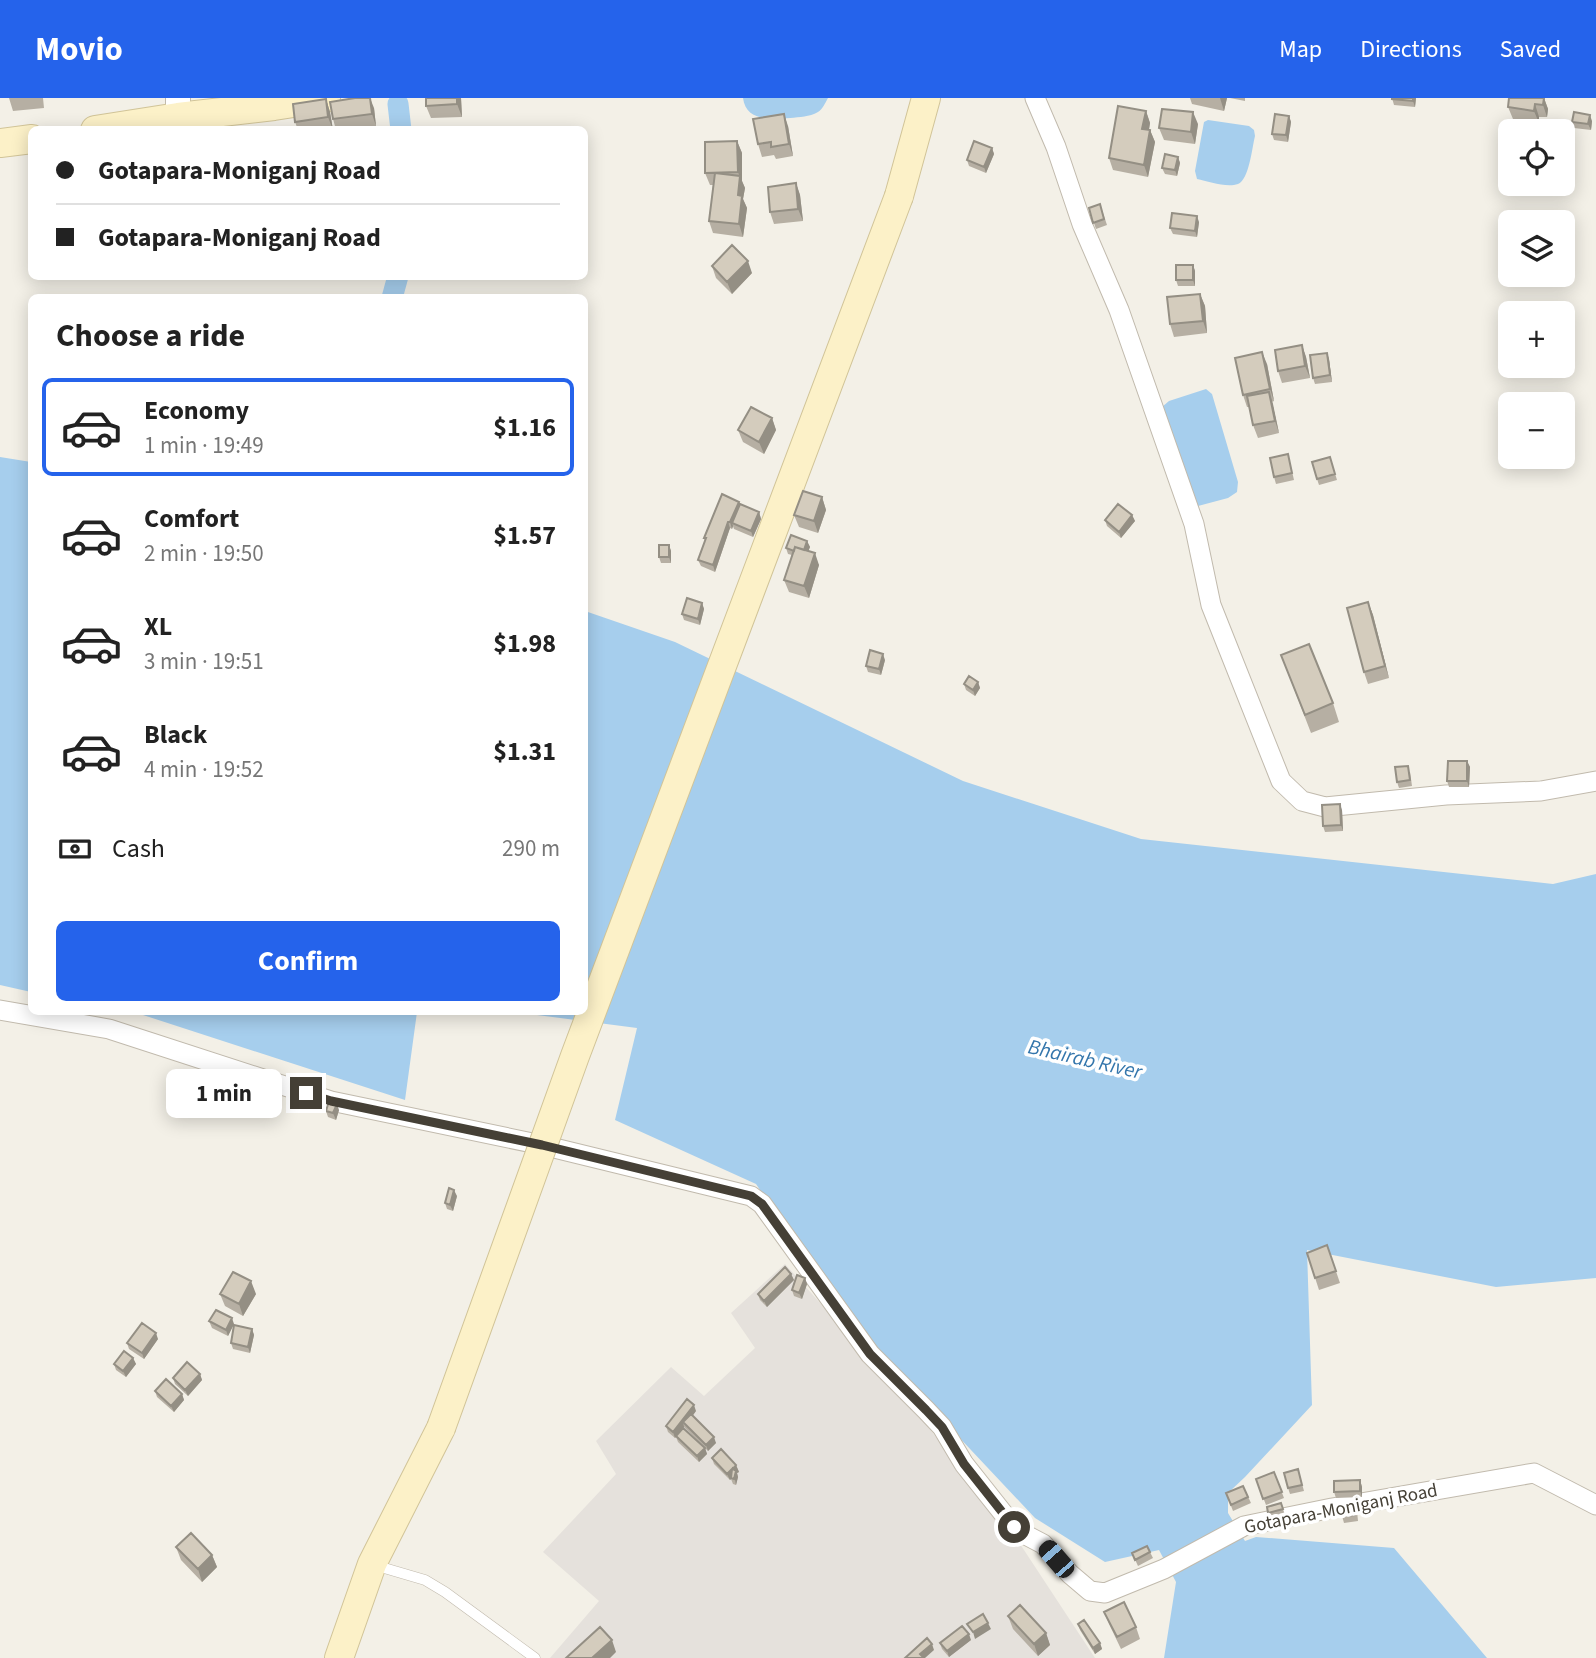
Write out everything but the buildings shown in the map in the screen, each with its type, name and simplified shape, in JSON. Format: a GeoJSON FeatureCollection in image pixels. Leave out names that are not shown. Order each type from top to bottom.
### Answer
{"type":"FeatureCollection","features":[{"type":"Feature","properties":{"kind":"main road"},"geometry":{"type":"LineString","coordinates":[[109,126],[178,107],[233,109],[326,98]]}},
{"type":"Feature","properties":{"kind":"main road"},"geometry":{"type":"LineString","coordinates":[[339,1658],[372,1564],[441,1428],[575,1056],[899,196],[926,98]]}},
{"type":"Feature","properties":{"kind":"main road"},"geometry":{"type":"LineString","coordinates":[[0,143],[28,140]]}},
{"type":"Feature","properties":{"kind":"street"},"geometry":{"type":"LineString","coordinates":[[1035,98],[1056,147],[1082,224],[1129,336],[1194,524],[1211,605],[1281,781],[1302,801],[1325,807],[1446,795],[1541,791],[1596,782]]}},
{"type":"Feature","properties":{"kind":"street","name":"Gotapara-Moniganj Road"},"geometry":{"type":"LineString","coordinates":[[0,1010],[28,1015]]}},
{"type":"Feature","properties":{"kind":"street","name":"Gotapara-Moniganj Road"},"geometry":{"type":"LineString","coordinates":[[29,1015],[109,1029],[331,1101],[542,1145],[751,1196],[762,1204],[870,1354],[942,1427],[964,1464],[1014,1527],[1043,1544],[1070,1574],[1090,1591],[1105,1593],[1164,1569],[1244,1526],[1534,1473],[1596,1505]]}},
{"type":"Feature","properties":{"kind":"lane"},"geometry":{"type":"LineString","coordinates":[[372,1564],[425,1580],[535,1658]]}},
{"type":"Feature","properties":{"kind":"shaded area"},"geometry":{"type":"Polygon","coordinates":[[[785,1264],[903,1395],[1022,1547],[1095,1658],[550,1658],[599,1601],[543,1552],[616,1474],[596,1441],[671,1367],[704,1396],[755,1348],[731,1313],[785,1264]]]}},
{"type":"Feature","properties":{"kind":"water"},"geometry":{"type":"Polygon","coordinates":[[[743,98],[828,98],[815,114],[775,119],[754,115],[745,106],[743,98]]]}},
{"type":"Feature","properties":{"kind":"water"},"geometry":{"type":"Polygon","coordinates":[[[1208,120],[1249,126],[1254,130],[1247,170],[1238,184],[1223,185],[1197,179],[1195,171],[1204,122],[1208,120]]]}},
{"type":"Feature","properties":{"kind":"water"},"geometry":{"type":"Polygon","coordinates":[[[1206,389],[1212,394],[1238,482],[1237,492],[1228,498],[1198,506],[1162,407],[1169,401],[1206,389]]]}},
{"type":"Feature","properties":{"kind":"water"},"geometry":{"type":"Polygon","coordinates":[[[0,457],[28,462],[28,991],[0,985],[0,457]]]}},
{"type":"Feature","properties":{"kind":"water","name":"Bhairab River"},"geometry":{"type":"Polygon","coordinates":[[[588,612],[675,642],[963,781],[1141,839],[1553,884],[1596,874],[1596,1278],[1496,1287],[1307,1250],[1312,1405],[1228,1493],[1228,1513],[1245,1541],[1256,1537],[1394,1548],[1487,1658],[1164,1658],[1176,1582],[1159,1550],[1105,1562],[1035,1518],[845,1316],[756,1184],[615,1120],[637,1028],[537,1015],[588,1015],[588,612]]]}},
{"type":"Feature","properties":{"kind":"water"},"geometry":{"type":"Polygon","coordinates":[[[143,1015],[417,1015],[405,1100],[143,1015]]]}},
{"type":"Feature","properties":{"kind":"waterway"},"geometry":{"type":"LineString","coordinates":[[398,104],[401,126]]}},
{"type":"Feature","properties":{"kind":"waterway"},"geometry":{"type":"LineString","coordinates":[[393,294],[397,280]]}},
{"type":"Feature","properties":{"kind":"route"},"geometry":{"type":"LineString","coordinates":[[306,1093],[331,1101],[542,1145],[751,1196],[758,1200],[870,1354],[942,1427],[964,1464],[1014,1527]]}}]}
